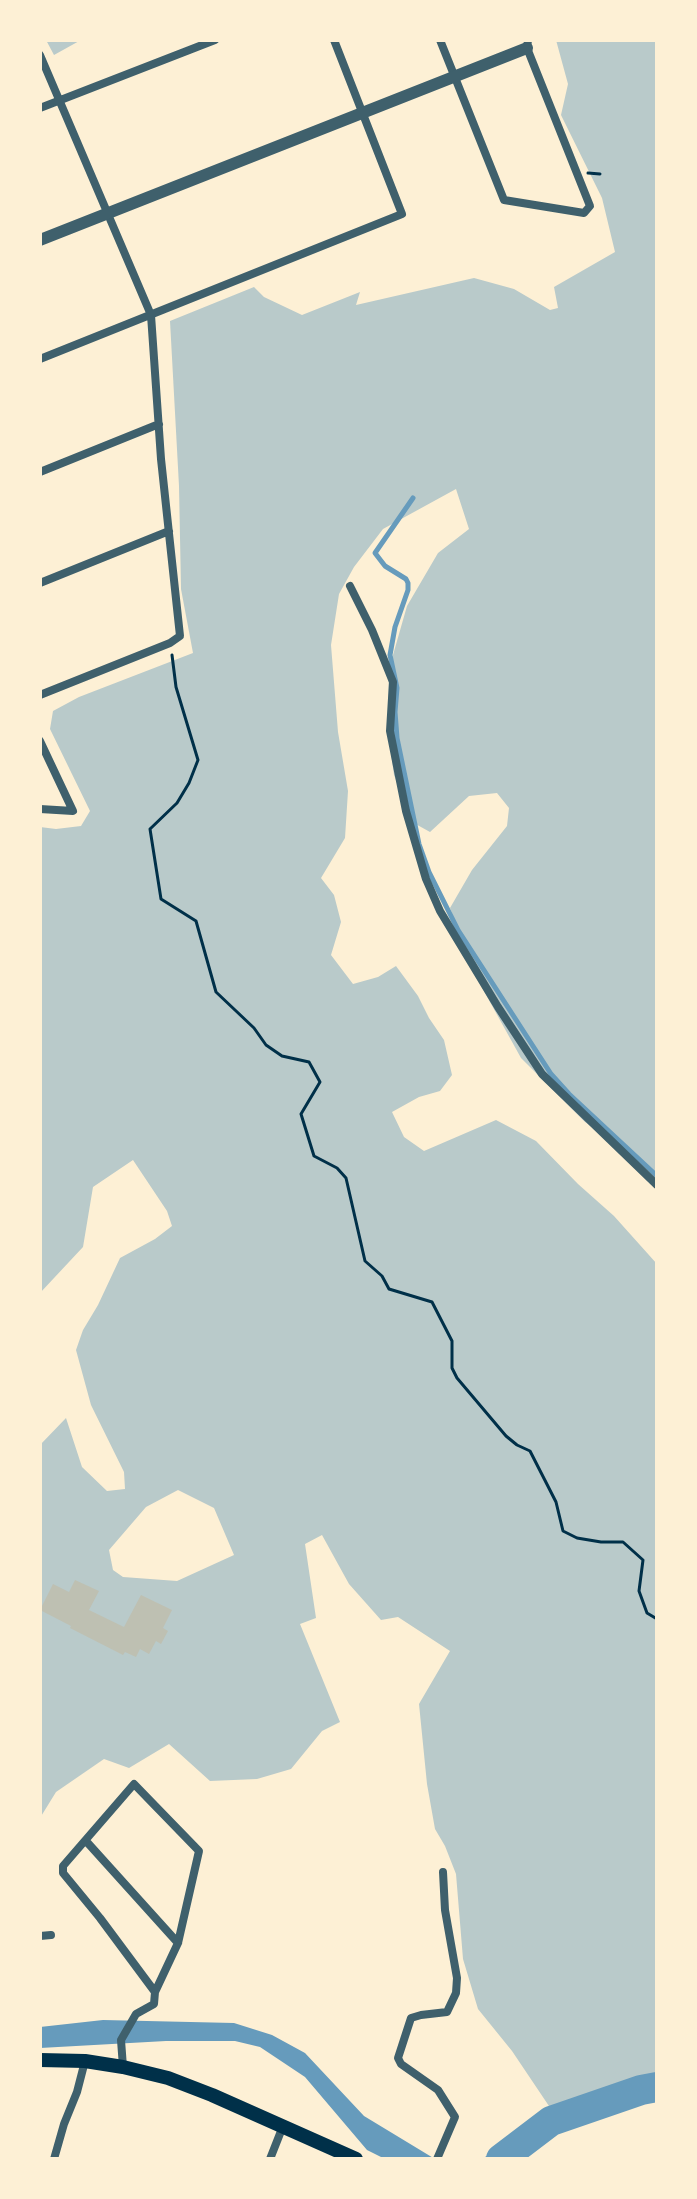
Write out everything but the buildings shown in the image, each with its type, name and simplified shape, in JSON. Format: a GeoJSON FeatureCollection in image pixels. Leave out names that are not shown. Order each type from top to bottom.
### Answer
{"type":"FeatureCollection","features":[{"type":"Feature","properties":{"kind":"main road"},"geometry":{"type":"LineString","coordinates":[[40,2060],[85,2061],[168,2078],[356,2159]]}},
{"type":"Feature","properties":{"kind":"street"},"geometry":{"type":"LineString","coordinates":[[40,108],[215,40]]}},
{"type":"Feature","properties":{"kind":"street"},"geometry":{"type":"LineString","coordinates":[[40,359],[402,214],[334,40]]}},
{"type":"Feature","properties":{"kind":"street"},"geometry":{"type":"LineString","coordinates":[[40,240],[455,77],[527,44],[590,206],[584,213],[504,200],[455,77],[440,40]]}},
{"type":"Feature","properties":{"kind":"street"},"geometry":{"type":"LineString","coordinates":[[40,55],[151,315],[180,636],[170,643],[40,695]]}},
{"type":"Feature","properties":{"kind":"street"},"geometry":{"type":"LineString","coordinates":[[40,472],[159,424]]}},
{"type":"Feature","properties":{"kind":"street"},"geometry":{"type":"LineString","coordinates":[[40,583],[169,531]]}},
{"type":"Feature","properties":{"kind":"street"},"geometry":{"type":"LineString","coordinates":[[350,586],[393,682],[390,731],[406,811],[426,879],[440,911],[542,1074],[657,1185]]}},
{"type":"Feature","properties":{"kind":"street"},"geometry":{"type":"LineString","coordinates":[[40,741],[73,811],[40,809]]}},
{"type":"Feature","properties":{"kind":"street"},"geometry":{"type":"LineString","coordinates":[[123,2067],[121,2040],[136,2014],[154,2004],[155,1992],[178,1943],[199,1851],[134,1784],[63,1866],[63,1873],[155,1992]]}},
{"type":"Feature","properties":{"kind":"street"},"geometry":{"type":"LineString","coordinates":[[86,1841],[178,1943]]}},
{"type":"Feature","properties":{"kind":"street"},"geometry":{"type":"LineString","coordinates":[[439,2156],[455,2117],[438,2090],[401,2064],[398,2058],[411,2018],[447,2012],[456,1993],[457,1978],[445,1910],[443,1872]]}},
{"type":"Feature","properties":{"kind":"street"},"geometry":{"type":"LineString","coordinates":[[40,1936],[51,1935]]}},
{"type":"Feature","properties":{"kind":"street"},"geometry":{"type":"LineString","coordinates":[[54,2159],[85,2061]]}},
{"type":"Feature","properties":{"kind":"street"},"geometry":{"type":"LineString","coordinates":[[270,2159],[283,2126]]}},
{"type":"Feature","properties":{"kind":"path"},"geometry":{"type":"LineString","coordinates":[[170,643],[176,687],[198,760],[177,803],[150,829],[161,899],[196,921],[216,992],[254,1028],[266,1045],[282,1056],[309,1062],[320,1082],[301,1114],[314,1156],[337,1168],[346,1178],[365,1261],[382,1276],[389,1289],[432,1302],[452,1341],[452,1368],[457,1378],[506,1436],[530,1451],[556,1502],[563,1531],[577,1538],[623,1542],[643,1560],[639,1591],[647,1613],[657,1619]]}},
{"type":"Feature","properties":{"kind":"shaded area"},"geometry":{"type":"Polygon","coordinates":[[[46,40],[81,40],[54,55],[46,40]]]}},
{"type":"Feature","properties":{"kind":"shaded area"},"geometry":{"type":"Polygon","coordinates":[[[556,40],[657,40],[657,1173],[585,1122],[521,1058],[480,984],[450,908],[472,870],[507,826],[509,808],[497,793],[469,796],[430,832],[412,822],[394,775],[388,732],[389,669],[407,606],[438,553],[469,529],[456,489],[383,529],[354,567],[339,594],[331,645],[338,732],[348,791],[345,838],[321,878],[334,895],[341,922],[331,955],[353,984],[378,977],[396,966],[444,1040],[452,1075],[440,1091],[419,1097],[392,1112],[404,1137],[424,1151],[496,1120],[536,1141],[614,1216],[657,1264],[657,2081],[648,2082],[598,2106],[553,2112],[512,2051],[478,2009],[463,1959],[456,1874],[435,1829],[419,1704],[450,1651],[398,1617],[381,1620],[349,1584],[322,1535],[305,1544],[316,1618],[300,1624],[340,1722],[322,1731],[291,1769],[257,1779],[210,1781],[169,1744],[129,1768],[104,1759],[56,1792],[40,1818],[40,1445],[66,1418],[82,1467],[107,1491],[125,1489],[124,1472],[91,1405],[76,1350],[120,1258],[172,1226],[167,1211],[133,1160],[93,1187],[83,1247],[40,1293],[40,827],[81,826],[90,811],[50,729],[53,711],[79,697],[193,653],[181,589],[170,321],[254,287],[264,297],[302,315],[360,292],[356,305],[474,278],[514,289],[550,310],[558,308],[554,287],[615,252],[602,198],[561,115],[568,84],[556,40]],[[178,1490],[146,1507],[109,1550],[113,1570],[123,1577],[177,1581],[234,1555],[214,1508],[178,1490]]]}},
{"type":"Feature","properties":{"kind":"water"},"geometry":{"type":"Polygon","coordinates":[[[103,2020],[234,2023],[272,2035],[305,2053],[364,2116],[435,2159],[385,2159],[367,2150],[305,2077],[260,2047],[235,2041],[166,2041],[40,2048],[40,2027],[103,2020]]]}},
{"type":"Feature","properties":{"kind":"water"},"geometry":{"type":"Polygon","coordinates":[[[657,2081],[657,2092],[604,2112],[567,2120],[518,2159],[482,2159],[553,2112],[598,2106],[648,2082],[657,2081]]]}},
{"type":"Feature","properties":{"kind":"waterway"},"geometry":{"type":"LineString","coordinates":[[413,498],[375,553],[385,566],[408,583],[390,655],[397,688],[397,738],[419,844],[429,872],[458,930],[551,1074],[657,1176]]}},
{"type":"Feature","properties":{"kind":"waterway"},"geometry":{"type":"LineString","coordinates":[[501,2159],[551,2121],[657,2087]]}}]}
